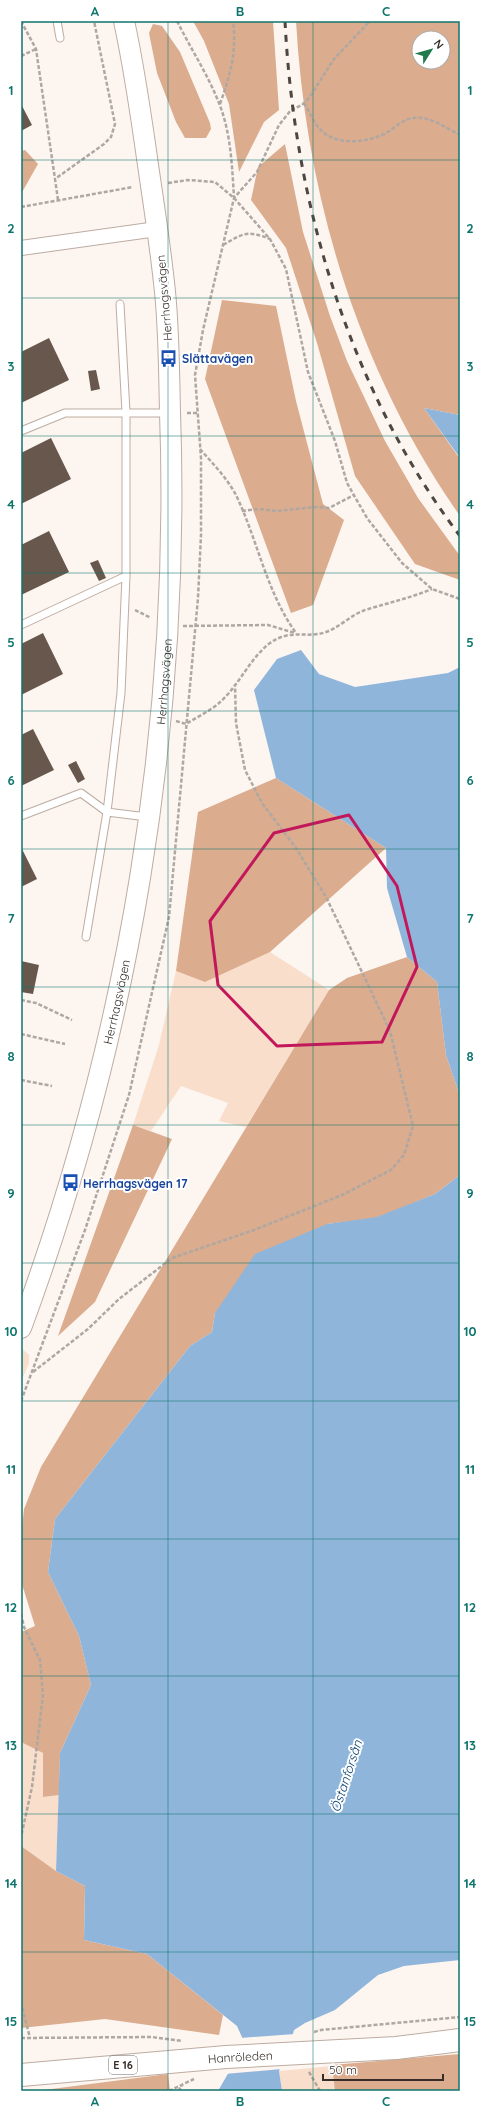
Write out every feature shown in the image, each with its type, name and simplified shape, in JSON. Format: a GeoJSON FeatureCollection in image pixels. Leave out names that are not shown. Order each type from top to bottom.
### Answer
{"type":"FeatureCollection","features":[{"type":"Feature","properties":{"kind":"highway","name":"Hanröleden"},"geometry":{"type":"LineString","coordinates":[[21,2075],[226,2057],[300,2059],[460,2040]]}},
{"type":"Feature","properties":{"kind":"street","name":"Herrhagsvägen"},"geometry":{"type":"LineString","coordinates":[[21,1328],[54,1236],[86,1127],[126,958],[142,869],[149,818],[168,626],[173,495],[166,299],[137,85],[124,21]]}},
{"type":"Feature","properties":{"kind":"street"},"geometry":{"type":"LineString","coordinates":[[21,248],[157,229]]}},
{"type":"Feature","properties":{"kind":"lane"},"geometry":{"type":"LineString","coordinates":[[57,21],[60,38]]}},
{"type":"Feature","properties":{"kind":"lane"},"geometry":{"type":"LineString","coordinates":[[86,937],[107,812],[121,693],[126,576],[126,412],[120,304]]}},
{"type":"Feature","properties":{"kind":"lane"},"geometry":{"type":"LineString","coordinates":[[21,431],[65,413],[170,413]]}},
{"type":"Feature","properties":{"kind":"lane"},"geometry":{"type":"LineString","coordinates":[[21,625],[126,576]]}},
{"type":"Feature","properties":{"kind":"lane"},"geometry":{"type":"LineString","coordinates":[[21,816],[81,793],[107,812],[149,818]]}},
{"type":"Feature","properties":{"kind":"path"},"geometry":{"type":"LineString","coordinates":[[21,21],[36,49],[58,200]]}},
{"type":"Feature","properties":{"kind":"path"},"geometry":{"type":"LineString","coordinates":[[55,179],[104,144],[111,137],[115,124],[94,21]]}},
{"type":"Feature","properties":{"kind":"path"},"geometry":{"type":"LineString","coordinates":[[177,21],[200,61],[220,104],[230,143],[234,198]]}},
{"type":"Feature","properties":{"kind":"path"},"geometry":{"type":"LineString","coordinates":[[220,104],[231,71],[235,36],[233,21]]}},
{"type":"Feature","properties":{"kind":"path"},"geometry":{"type":"LineString","coordinates":[[21,56],[36,49]]}},
{"type":"Feature","properties":{"kind":"path"},"geometry":{"type":"LineString","coordinates":[[304,103],[318,127],[325,134],[335,138],[356,141],[376,138],[404,120],[413,118],[434,121],[460,135]]}},
{"type":"Feature","properties":{"kind":"path"},"geometry":{"type":"LineString","coordinates":[[168,183],[188,180],[215,182],[234,198],[270,239],[286,269],[308,372],[335,441],[347,483],[367,518],[402,563],[432,589],[460,599]]}},
{"type":"Feature","properties":{"kind":"path"},"geometry":{"type":"LineString","coordinates":[[21,207],[133,187]]}},
{"type":"Feature","properties":{"kind":"path"},"geometry":{"type":"LineString","coordinates":[[223,245],[241,235],[253,232],[270,239]]}},
{"type":"Feature","properties":{"kind":"path"},"geometry":{"type":"LineString","coordinates":[[200,449],[221,473],[235,495],[242,510],[270,588],[284,616],[296,633]]}},
{"type":"Feature","properties":{"kind":"path"},"geometry":{"type":"LineString","coordinates":[[242,510],[259,509],[277,511],[315,507],[329,508],[354,495]]}},
{"type":"Feature","properties":{"kind":"path"},"geometry":{"type":"LineString","coordinates":[[125,605],[168,626],[268,625],[296,633],[311,634],[326,632],[348,618],[365,610],[409,599],[432,589]]}},
{"type":"Feature","properties":{"kind":"path"},"geometry":{"type":"LineString","coordinates":[[186,724],[219,703],[252,661],[271,643],[296,633]]}},
{"type":"Feature","properties":{"kind":"path"},"geometry":{"type":"LineString","coordinates":[[32,1372],[88,1329],[119,1298],[172,1258],[254,1230],[335,1198],[391,1170],[404,1155],[413,1126],[390,1031],[341,928],[315,879],[296,848],[262,802],[246,770],[236,723],[234,684]]}},
{"type":"Feature","properties":{"kind":"path"},"geometry":{"type":"LineString","coordinates":[[21,1000],[36,1003],[72,1020]]}},
{"type":"Feature","properties":{"kind":"path"},"geometry":{"type":"LineString","coordinates":[[21,1034],[65,1044]]}},
{"type":"Feature","properties":{"kind":"path"},"geometry":{"type":"LineString","coordinates":[[21,1080],[52,1086]]}},
{"type":"Feature","properties":{"kind":"path"},"geometry":{"type":"LineString","coordinates":[[21,1614],[24,1627],[40,1660],[43,1695],[32,1787],[21,1837]]}},
{"type":"Feature","properties":{"kind":"path"},"geometry":{"type":"LineString","coordinates":[[21,2002],[30,2038]]}},
{"type":"Feature","properties":{"kind":"path"},"geometry":{"type":"LineString","coordinates":[[309,2034],[321,2030],[460,2017]]}},
{"type":"Feature","properties":{"kind":"path"},"geometry":{"type":"LineString","coordinates":[[21,2038],[152,2037],[183,2041]]}},
{"type":"Feature","properties":{"kind":"path"},"geometry":{"type":"LineString","coordinates":[[300,2059],[320,2091]]}},
{"type":"Feature","properties":{"kind":"path"},"geometry":{"type":"LineString","coordinates":[[169,2091],[196,2078]]}},
{"type":"Feature","properties":{"kind":"path"},"geometry":{"type":"LineString","coordinates":[[178,2091],[184,2084]]}},
{"type":"Feature","properties":{"kind":"highlighted area"},"geometry":{"type":"Polygon","coordinates":[[[349,815],[397,886],[417,967],[382,1042],[277,1046],[218,985],[210,921],[274,833],[349,815]]]}},
{"type":"Feature","properties":{"kind":"shaded area"},"geometry":{"type":"Polygon","coordinates":[[[193,21],[273,21],[279,110],[264,122],[239,172],[229,104],[204,41],[193,21]]]}},
{"type":"Feature","properties":{"kind":"shaded area"},"geometry":{"type":"Polygon","coordinates":[[[296,21],[460,21],[460,415],[424,408],[460,459],[460,516],[424,460],[393,402],[366,342],[344,280],[325,217],[312,152],[302,87],[296,21]]]}},
{"type":"Feature","properties":{"kind":"shaded area"},"geometry":{"type":"Polygon","coordinates":[[[153,24],[162,26],[180,52],[210,123],[211,129],[206,138],[185,138],[176,122],[157,73],[149,33],[153,24]]]}},
{"type":"Feature","properties":{"kind":"shaded area"},"geometry":{"type":"Polygon","coordinates":[[[285,144],[303,232],[330,316],[347,361],[385,441],[418,498],[460,556],[460,580],[415,564],[355,476],[317,343],[286,248],[251,200],[258,167],[285,144]]]}},
{"type":"Feature","properties":{"kind":"shaded area"},"geometry":{"type":"Polygon","coordinates":[[[25,150],[38,164],[21,194],[21,151],[25,150]]]}},
{"type":"Feature","properties":{"kind":"shaded area"},"geometry":{"type":"Polygon","coordinates":[[[222,300],[276,306],[296,401],[323,504],[344,520],[313,605],[291,613],[205,379],[222,300]]]}},
{"type":"Feature","properties":{"kind":"shaded area"},"geometry":{"type":"Polygon","coordinates":[[[276,778],[386,848],[270,952],[205,982],[176,971],[198,812],[276,778]]]}},
{"type":"Feature","properties":{"kind":"shaded area"},"geometry":{"type":"Polygon","coordinates":[[[270,952],[329,990],[246,1127],[219,1121],[228,1103],[181,1086],[151,1131],[133,1125],[159,1045],[176,971],[205,982],[270,952]]]}},
{"type":"Feature","properties":{"kind":"shaded area"},"geometry":{"type":"Polygon","coordinates":[[[407,957],[437,982],[446,1055],[460,1096],[460,1175],[435,1194],[377,1218],[327,1224],[215,1313],[212,1332],[190,1346],[55,1519],[48,1572],[79,1636],[91,1685],[60,1753],[59,1795],[43,1797],[43,1753],[21,1742],[21,1632],[35,1626],[21,1581],[21,1537],[24,1509],[41,1467],[329,990],[347,978],[407,957]]]}},
{"type":"Feature","properties":{"kind":"shaded area"},"geometry":{"type":"Polygon","coordinates":[[[133,1125],[172,1139],[95,1302],[58,1336],[133,1125]]]}},
{"type":"Feature","properties":{"kind":"shaded area"},"geometry":{"type":"Polygon","coordinates":[[[21,1348],[29,1355],[29,1363],[21,1382],[21,1348]]]}},
{"type":"Feature","properties":{"kind":"shaded area"},"geometry":{"type":"Polygon","coordinates":[[[21,1742],[43,1753],[44,1797],[59,1795],[56,1871],[21,1846],[21,1742]]]}},
{"type":"Feature","properties":{"kind":"shaded area"},"geometry":{"type":"Polygon","coordinates":[[[21,1846],[56,1871],[85,1886],[84,1940],[147,1954],[223,2015],[219,2035],[105,2019],[21,2028],[21,1846]]]}},
{"type":"Feature","properties":{"kind":"shaded area"},"geometry":{"type":"Polygon","coordinates":[[[460,2054],[460,2091],[282,2091],[279,2071],[460,2054]]]}},
{"type":"Feature","properties":{"kind":"shaded area"},"geometry":{"type":"Polygon","coordinates":[[[460,2054],[460,2091],[335,2091],[332,2065],[460,2054]]]}},
{"type":"Feature","properties":{"kind":"shaded area"},"geometry":{"type":"Polygon","coordinates":[[[168,2074],[170,2091],[36,2091],[168,2074]]]}},
{"type":"Feature","properties":{"kind":"water"},"geometry":{"type":"Polygon","coordinates":[[[424,408],[460,415],[460,458],[424,408]]]}},
{"type":"Feature","properties":{"kind":"water"},"geometry":{"type":"Polygon","coordinates":[[[301,650],[319,674],[355,687],[448,673],[460,667],[460,1096],[446,1055],[437,982],[407,957],[387,888],[386,848],[276,778],[254,690],[277,659],[301,650]]]}},
{"type":"Feature","properties":{"kind":"water","name":"Östanforsån"},"geometry":{"type":"Polygon","coordinates":[[[460,1175],[460,1960],[404,1966],[378,1975],[335,2010],[305,2023],[294,2030],[289,2049],[279,2071],[282,2091],[218,2091],[245,2044],[237,2026],[147,1954],[84,1940],[85,1886],[56,1871],[60,1753],[91,1685],[79,1636],[48,1572],[55,1519],[190,1346],[212,1332],[215,1313],[255,1254],[327,1224],[377,1217],[435,1194],[460,1175]]]}},
{"type":"Feature","properties":{"kind":"pier"},"geometry":{"type":"Polygon","coordinates":[[[295,2034],[291,2049],[282,2069],[225,2074],[243,2043],[240,2038],[295,2034]]]}},
{"type":"Feature","properties":{"kind":"building"},"geometry":{"type":"Polygon","coordinates":[[[21,104],[32,125],[21,131],[21,104]]]}},
{"type":"Feature","properties":{"kind":"building"},"geometry":{"type":"Polygon","coordinates":[[[49,338],[69,380],[21,403],[21,352],[49,338]]]}},
{"type":"Feature","properties":{"kind":"building"},"geometry":{"type":"Polygon","coordinates":[[[96,370],[100,389],[91,391],[88,371],[96,370]]]}},
{"type":"Feature","properties":{"kind":"building"},"geometry":{"type":"Polygon","coordinates":[[[51,438],[71,479],[21,504],[21,453],[51,438]]]}},
{"type":"Feature","properties":{"kind":"building"},"geometry":{"type":"Polygon","coordinates":[[[49,531],[69,572],[21,595],[21,545],[49,531]]]}},
{"type":"Feature","properties":{"kind":"building"},"geometry":{"type":"Polygon","coordinates":[[[98,560],[106,578],[99,581],[90,563],[98,560]]]}},
{"type":"Feature","properties":{"kind":"building"},"geometry":{"type":"Polygon","coordinates":[[[43,633],[63,674],[21,695],[21,644],[43,633]]]}},
{"type":"Feature","properties":{"kind":"building"},"geometry":{"type":"Polygon","coordinates":[[[33,729],[54,770],[21,786],[21,735],[33,729]]]}},
{"type":"Feature","properties":{"kind":"building"},"geometry":{"type":"Polygon","coordinates":[[[76,761],[85,779],[78,783],[68,765],[76,761]]]}},
{"type":"Feature","properties":{"kind":"building"},"geometry":{"type":"Polygon","coordinates":[[[21,847],[37,879],[21,887],[21,847]]]}},
{"type":"Feature","properties":{"kind":"building"},"geometry":{"type":"Polygon","coordinates":[[[21,961],[39,965],[33,994],[21,992],[21,961]]]}},
{"type":"Feature","properties":{"kind":"railway"},"geometry":{"type":"LineString","coordinates":[[285,21],[291,89],[301,157],[315,225],[334,292],[358,357],[387,419],[421,479],[460,536]]}},
{"type":"Feature","properties":{"kind":"place","name":"Slättavägen"},"geometry":{"type":"Point","coordinates":[169,358]}},
{"type":"Feature","properties":{"kind":"place","name":"Herrhagsvägen 17"},"geometry":{"type":"Point","coordinates":[70,1183]}}]}
